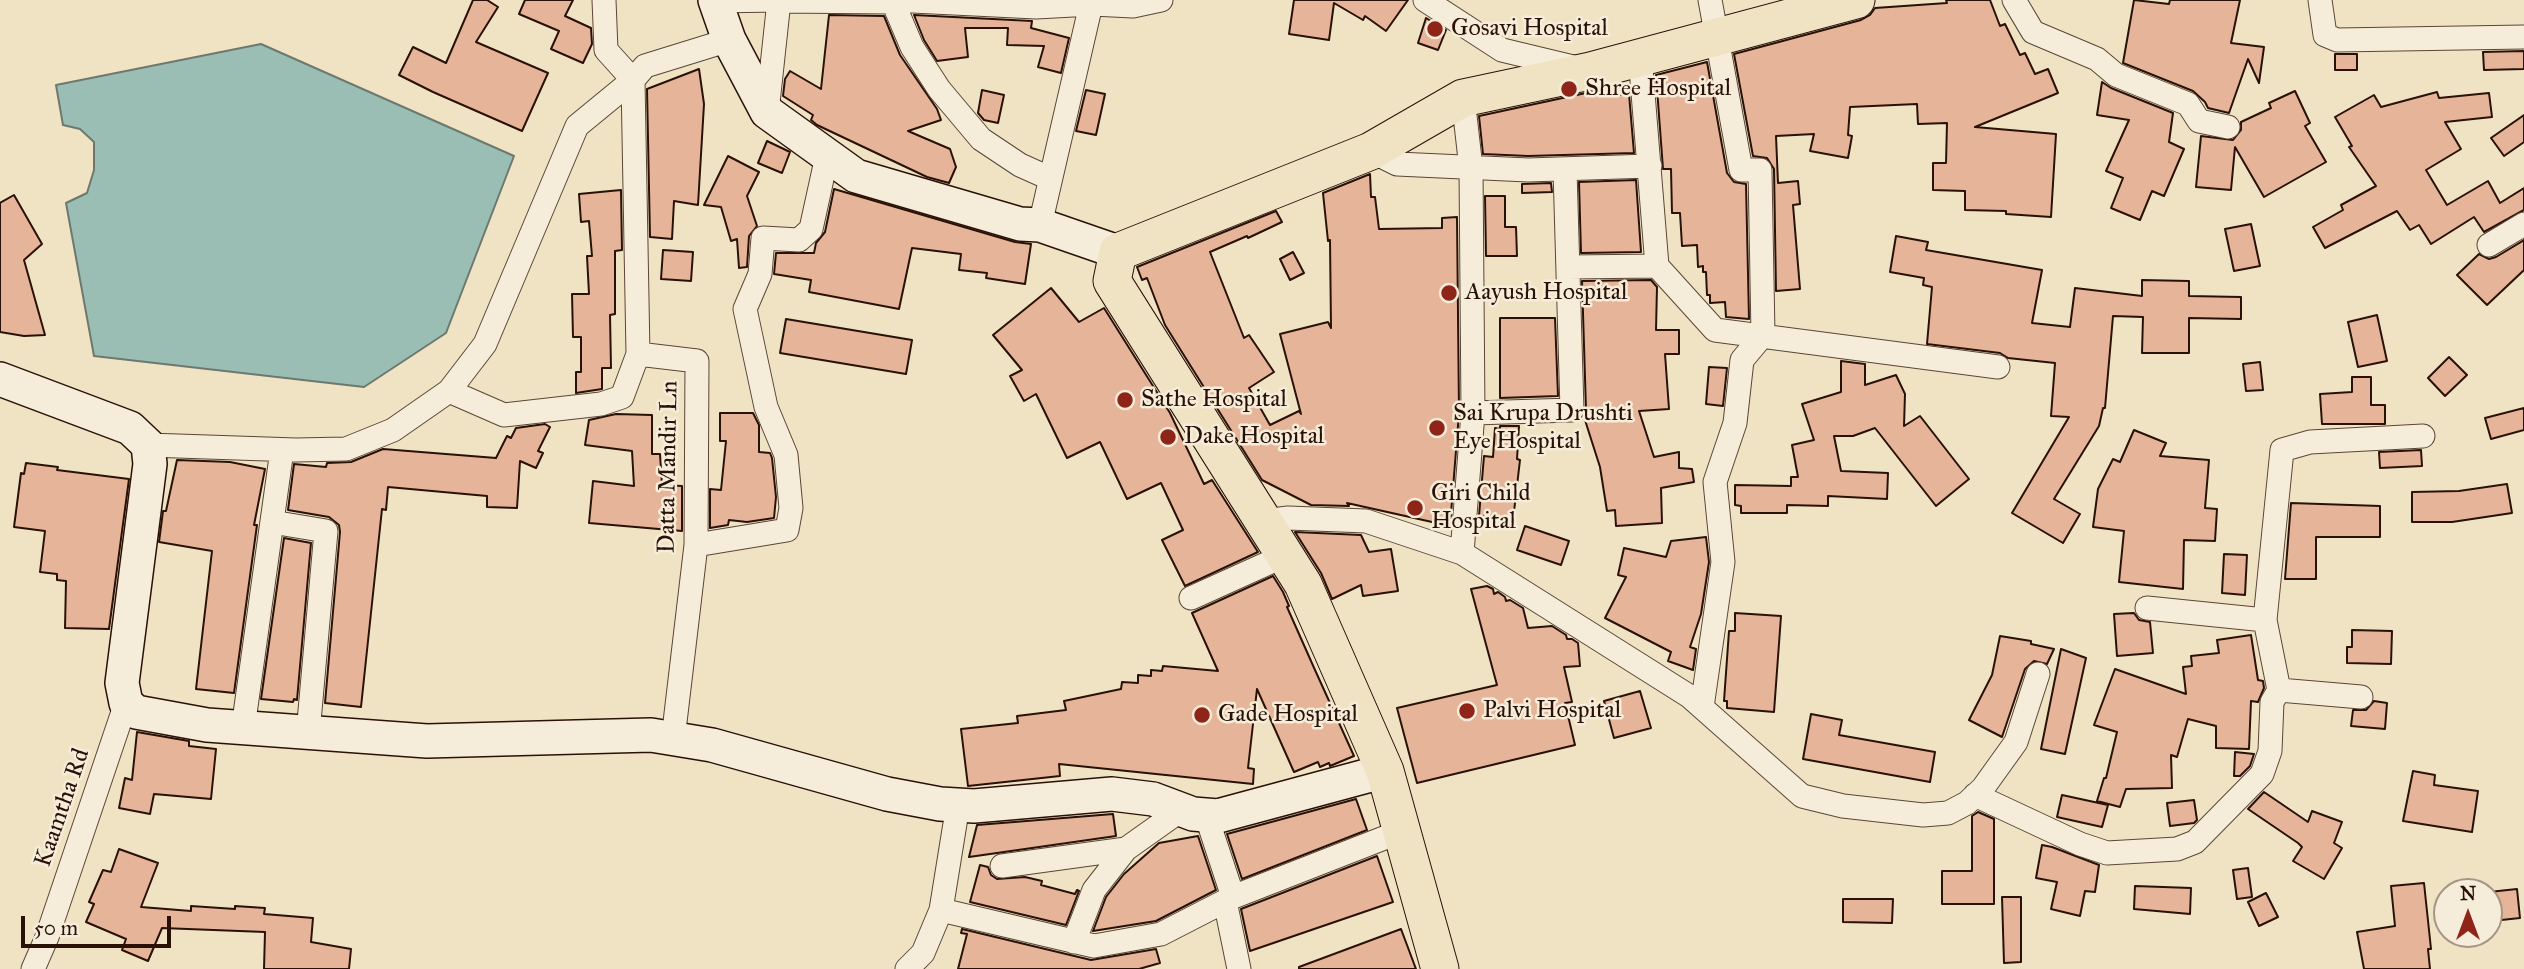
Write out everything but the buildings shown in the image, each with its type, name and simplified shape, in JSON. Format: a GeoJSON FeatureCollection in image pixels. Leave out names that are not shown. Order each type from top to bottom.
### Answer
{"type":"FeatureCollection","features":[{"type":"Feature","properties":{"kind":"main road"},"geometry":{"type":"LineString","coordinates":[[1440,969],[1385,771],[1303,584],[1112,281],[1118,252],[1371,151],[1463,98],[1590,71],[1856,0]]}},
{"type":"Feature","properties":{"kind":"street"},"geometry":{"type":"LineString","coordinates":[[604,0],[606,50],[633,80]]}},
{"type":"Feature","properties":{"kind":"street"},"geometry":{"type":"LineString","coordinates":[[1118,252],[1040,225],[1020,224],[856,176],[767,112],[729,40],[715,0],[995,2],[1036,7],[1092,2],[1133,6],[1161,0]]}},
{"type":"Feature","properties":{"kind":"street"},"geometry":{"type":"LineString","coordinates":[[1425,0],[1502,51],[1590,71]]}},
{"type":"Feature","properties":{"kind":"street"},"geometry":{"type":"LineString","coordinates":[[1702,707],[1723,562],[1715,482],[1735,423],[1742,360],[1763,335],[1760,170],[1741,170],[1710,0]]}},
{"type":"Feature","properties":{"kind":"street"},"geometry":{"type":"LineString","coordinates":[[2014,0],[2033,32],[2097,59],[2116,75],[2188,104],[2199,121],[2228,127]]}},
{"type":"Feature","properties":{"kind":"street"},"geometry":{"type":"LineString","coordinates":[[2320,0],[2325,35],[2337,40],[2524,37]]}},
{"type":"Feature","properties":{"kind":"street"},"geometry":{"type":"LineString","coordinates":[[767,112],[779,1]]}},
{"type":"Feature","properties":{"kind":"street"},"geometry":{"type":"LineString","coordinates":[[893,1],[912,47],[939,89],[981,139],[1020,165],[1049,178]]}},
{"type":"Feature","properties":{"kind":"street"},"geometry":{"type":"LineString","coordinates":[[1040,225],[1092,2]]}},
{"type":"Feature","properties":{"kind":"street"},"geometry":{"type":"LineString","coordinates":[[148,445],[282,450],[346,449],[393,430],[449,391],[485,344],[577,126],[633,80],[645,66],[729,40]]}},
{"type":"Feature","properties":{"kind":"street"},"geometry":{"type":"LineString","coordinates":[[1640,56],[1657,266],[1715,330],[1998,367]]}},
{"type":"Feature","properties":{"kind":"street","name":"Datta Mandir Ln"},"geometry":{"type":"LineString","coordinates":[[633,80],[638,354],[697,361],[696,545],[673,739]]}},
{"type":"Feature","properties":{"kind":"street"},"geometry":{"type":"LineString","coordinates":[[1462,553],[1473,412],[1471,168],[1463,98]]}},
{"type":"Feature","properties":{"kind":"street"},"geometry":{"type":"LineString","coordinates":[[1371,151],[1397,164],[1471,168],[1565,170],[1650,166]]}},
{"type":"Feature","properties":{"kind":"street"},"geometry":{"type":"LineString","coordinates":[[696,545],[787,530],[791,508],[786,455],[766,407],[745,309],[760,274],[763,238],[799,240],[811,229],[827,156]]}},
{"type":"Feature","properties":{"kind":"street"},"geometry":{"type":"LineString","coordinates":[[1473,412],[1572,410],[1565,170]]}},
{"type":"Feature","properties":{"kind":"street"},"geometry":{"type":"LineString","coordinates":[[2489,245],[2524,224]]}},
{"type":"Feature","properties":{"kind":"street"},"geometry":{"type":"LineString","coordinates":[[1569,267],[1657,266]]}},
{"type":"Feature","properties":{"kind":"street"},"geometry":{"type":"LineString","coordinates":[[449,391],[504,415],[601,404],[622,397],[638,354]]}},
{"type":"Feature","properties":{"kind":"street"},"geometry":{"type":"LineString","coordinates":[[0,379],[130,428],[148,445],[150,464],[122,683],[126,703],[135,712],[208,725],[427,741],[650,735],[724,749],[887,794],[940,804],[974,806],[1112,794],[1153,799],[1194,813],[1218,816],[1385,771]]}},
{"type":"Feature","properties":{"kind":"street"},"geometry":{"type":"LineString","coordinates":[[1975,795],[2080,845],[2107,853],[2177,849],[2195,842],[2263,774],[2270,751],[2272,702],[2279,690],[2265,620],[2282,450],[2310,442],[2423,436]]}},
{"type":"Feature","properties":{"kind":"street"},"geometry":{"type":"LineString","coordinates":[[243,728],[282,450]]}},
{"type":"Feature","properties":{"kind":"street"},"geometry":{"type":"LineString","coordinates":[[1264,521],[1287,518],[1366,521],[1462,553],[1689,696],[1802,796],[1843,806],[1923,815],[1948,813],[1967,803],[2016,742],[2038,674]]}},
{"type":"Feature","properties":{"kind":"street"},"geometry":{"type":"LineString","coordinates":[[272,522],[326,531],[309,733]]}},
{"type":"Feature","properties":{"kind":"street"},"geometry":{"type":"LineString","coordinates":[[1191,598],[1286,555]]}},
{"type":"Feature","properties":{"kind":"street"},"geometry":{"type":"LineString","coordinates":[[2147,608],[2265,620]]}},
{"type":"Feature","properties":{"kind":"street"},"geometry":{"type":"LineString","coordinates":[[2279,690],[2361,697]]}},
{"type":"Feature","properties":{"kind":"street","name":"Kaamtha Rd"},"geometry":{"type":"LineString","coordinates":[[33,969],[47,937],[126,703]]}},
{"type":"Feature","properties":{"kind":"street"},"geometry":{"type":"LineString","coordinates":[[907,969],[923,953],[941,910],[958,805]]}},
{"type":"Feature","properties":{"kind":"street"},"geometry":{"type":"LineString","coordinates":[[1002,866],[1126,849],[1194,813]]}},
{"type":"Feature","properties":{"kind":"street"},"geometry":{"type":"LineString","coordinates":[[1194,813],[1229,899],[1239,969]]}},
{"type":"Feature","properties":{"kind":"street"},"geometry":{"type":"LineString","coordinates":[[941,910],[1094,946],[1161,934],[1229,899],[1402,831]]}},
{"type":"Feature","properties":{"kind":"street"},"geometry":{"type":"LineString","coordinates":[[1074,942],[1094,890],[1126,849]]}},
{"type":"Feature","properties":{"kind":"water"},"geometry":{"type":"Polygon","coordinates":[[[261,44],[514,156],[446,333],[364,387],[94,356],[66,203],[87,193],[94,170],[94,142],[80,129],[63,125],[56,85],[261,44]]]}},
{"type":"Feature","properties":{"kind":"place","name":"Gosavi Hospital"},"geometry":{"type":"Point","coordinates":[1435,29]}},
{"type":"Feature","properties":{"kind":"place","name":"Shree Hospital"},"geometry":{"type":"Point","coordinates":[1569,89]}},
{"type":"Feature","properties":{"kind":"place","name":"Aayush Hospital"},"geometry":{"type":"Point","coordinates":[1449,293]}},
{"type":"Feature","properties":{"kind":"place","name":"Sathe Hospital"},"geometry":{"type":"Point","coordinates":[1125,400]}},
{"type":"Feature","properties":{"kind":"place","name":"Sai Krupa Drushti Eye Hospital"},"geometry":{"type":"Point","coordinates":[1437,428]}},
{"type":"Feature","properties":{"kind":"place","name":"Dake Hospital"},"geometry":{"type":"Point","coordinates":[1168,437]}},
{"type":"Feature","properties":{"kind":"place","name":"Giri Child Hospital"},"geometry":{"type":"Point","coordinates":[1415,508]}},
{"type":"Feature","properties":{"kind":"place","name":"Palvi Hospital"},"geometry":{"type":"Point","coordinates":[1467,711]}},
{"type":"Feature","properties":{"kind":"place","name":"Gade Hospital"},"geometry":{"type":"Point","coordinates":[1202,715]}}]}
